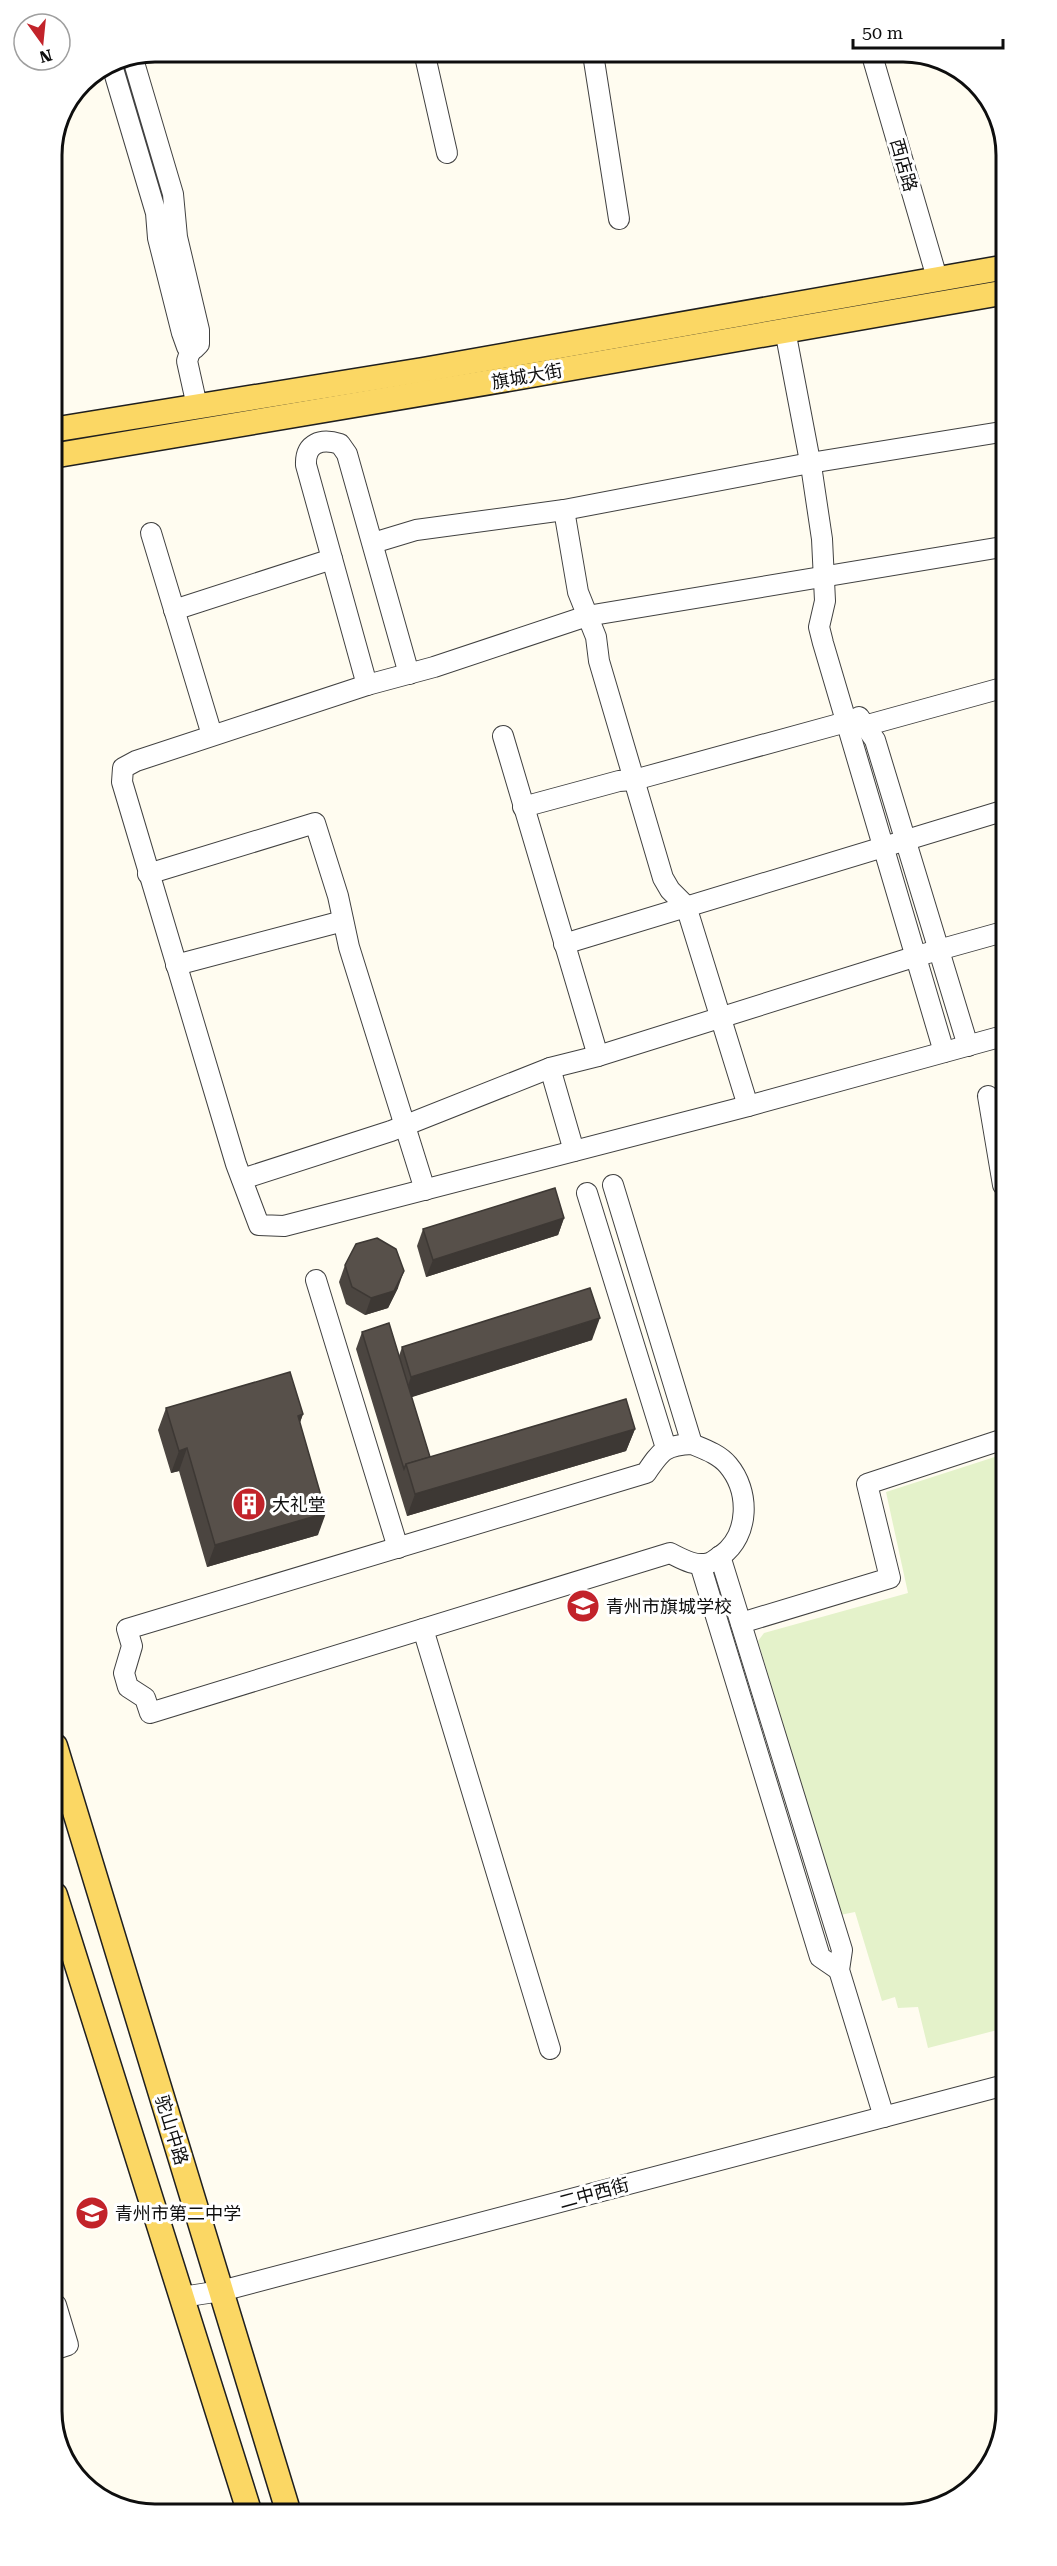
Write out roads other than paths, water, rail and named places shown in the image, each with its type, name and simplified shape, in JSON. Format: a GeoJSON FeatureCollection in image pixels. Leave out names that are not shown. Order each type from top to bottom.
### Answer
{"type":"FeatureCollection","features":[{"type":"Feature","properties":{"kind":"main road","name":"旗城大街"},"geometry":{"type":"LineString","coordinates":[[62,428],[423,370],[996,269]]}},
{"type":"Feature","properties":{"kind":"main road","name":"旗城大街"},"geometry":{"type":"LineString","coordinates":[[62,454],[996,294]]}},
{"type":"Feature","properties":{"kind":"main road","name":"驼山中路"},"geometry":{"type":"LineString","coordinates":[[61,1767],[286,2504]]}},
{"type":"Feature","properties":{"kind":"main road"},"geometry":{"type":"LineString","coordinates":[[61,1915],[247,2504]]}},
{"type":"Feature","properties":{"kind":"street"},"geometry":{"type":"LineString","coordinates":[[426,62],[447,153]]}},
{"type":"Feature","properties":{"kind":"street"},"geometry":{"type":"LineString","coordinates":[[594,62],[619,219]]}},
{"type":"Feature","properties":{"kind":"street","name":"西店路"},"geometry":{"type":"LineString","coordinates":[[874,62],[938,278]]}},
{"type":"Feature","properties":{"kind":"street"},"geometry":{"type":"LineString","coordinates":[[134,64],[173,194],[177,237],[200,340],[197,347],[191,349]]}},
{"type":"Feature","properties":{"kind":"street"},"geometry":{"type":"LineString","coordinates":[[114,71],[156,213],[158,238],[182,333],[187,347],[191,349]]}},
{"type":"Feature","properties":{"kind":"street"},"geometry":{"type":"LineString","coordinates":[[785,330],[822,539],[825,601],[819,627],[856,725],[884,847],[944,1052]]}},
{"type":"Feature","properties":{"kind":"street"},"geometry":{"type":"LineString","coordinates":[[191,349],[187,361],[197,406]]}},
{"type":"Feature","properties":{"kind":"street"},"geometry":{"type":"LineString","coordinates":[[314,412],[321,442]]}},
{"type":"Feature","properties":{"kind":"street"},"geometry":{"type":"LineString","coordinates":[[373,543],[416,530],[564,510],[810,463],[996,433]]}},
{"type":"Feature","properties":{"kind":"street"},"geometry":{"type":"LineString","coordinates":[[368,685],[306,465],[306,454],[310,447],[321,442],[340,444],[347,454],[409,674]]}},
{"type":"Feature","properties":{"kind":"street"},"geometry":{"type":"LineString","coordinates":[[564,510],[578,592],[596,638],[599,661],[663,878],[670,890],[686,906],[748,1106]]}},
{"type":"Feature","properties":{"kind":"street"},"geometry":{"type":"LineString","coordinates":[[151,533],[212,735]]}},
{"type":"Feature","properties":{"kind":"street"},"geometry":{"type":"LineString","coordinates":[[996,548],[587,616],[212,735],[136,761],[123,768],[123,782],[148,874],[242,1179],[259,1225],[284,1226],[748,1106],[996,1038]]}},
{"type":"Feature","properties":{"kind":"street"},"geometry":{"type":"LineString","coordinates":[[174,610],[332,559]]}},
{"type":"Feature","properties":{"kind":"street"},"geometry":{"type":"LineString","coordinates":[[524,807],[619,781],[634,780],[839,724],[856,725],[996,690]]}},
{"type":"Feature","properties":{"kind":"street"},"geometry":{"type":"LineString","coordinates":[[856,725],[875,740],[968,1046]]}},
{"type":"Feature","properties":{"kind":"street"},"geometry":{"type":"LineString","coordinates":[[503,736],[598,1056]]}},
{"type":"Feature","properties":{"kind":"street"},"geometry":{"type":"LineString","coordinates":[[564,944],[996,813]]}},
{"type":"Feature","properties":{"kind":"street"},"geometry":{"type":"LineString","coordinates":[[148,874],[315,824],[338,896],[352,958],[425,1190]]}},
{"type":"Feature","properties":{"kind":"street"},"geometry":{"type":"LineString","coordinates":[[176,965],[343,921]]}},
{"type":"Feature","properties":{"kind":"street"},"geometry":{"type":"LineString","coordinates":[[242,1179],[391,1131],[550,1068],[598,1056],[917,956],[996,934]]}},
{"type":"Feature","properties":{"kind":"street"},"geometry":{"type":"LineString","coordinates":[[550,1068],[574,1151]]}},
{"type":"Feature","properties":{"kind":"street"},"geometry":{"type":"LineString","coordinates":[[988,1096],[996,1143]]}},
{"type":"Feature","properties":{"kind":"street"},"geometry":{"type":"LineString","coordinates":[[613,1185],[692,1444]]}},
{"type":"Feature","properties":{"kind":"street"},"geometry":{"type":"LineString","coordinates":[[587,1193],[666,1448]]}},
{"type":"Feature","properties":{"kind":"street"},"geometry":{"type":"LineString","coordinates":[[615,1285],[642,1278]]}},
{"type":"Feature","properties":{"kind":"street"},"geometry":{"type":"LineString","coordinates":[[316,1280],[398,1548]]}},
{"type":"Feature","properties":{"kind":"street"},"geometry":{"type":"LineString","coordinates":[[741,1623],[890,1578],[867,1484],[996,1442]]}},
{"type":"Feature","properties":{"kind":"street"},"geometry":{"type":"LineString","coordinates":[[692,1444],[712,1452],[727,1463],[738,1480],[744,1497],[740,1533],[727,1551],[710,1563],[691,1564],[670,1553],[150,1713],[145,1698],[128,1687],[124,1673],[132,1646],[127,1629],[646,1473],[659,1453],[666,1448],[692,1444]]}},
{"type":"Feature","properties":{"kind":"street"},"geometry":{"type":"LineString","coordinates":[[720,1556],[842,1950],[839,1970],[884,2117]]}},
{"type":"Feature","properties":{"kind":"street"},"geometry":{"type":"LineString","coordinates":[[700,1564],[820,1957],[839,1970]]}},
{"type":"Feature","properties":{"kind":"street"},"geometry":{"type":"LineString","coordinates":[[423,1629],[550,2049]]}},
{"type":"Feature","properties":{"kind":"street","name":"二中西街"},"geometry":{"type":"LineString","coordinates":[[182,2297],[221,2291],[996,2087]]}},
{"type":"Feature","properties":{"kind":"street"},"geometry":{"type":"LineString","coordinates":[[61,2322],[68,2345],[61,2347]]}},
{"type":"Feature","properties":{"kind":"place","name":"大礼堂"},"geometry":{"type":"Point","coordinates":[249,1504]}},
{"type":"Feature","properties":{"kind":"place","name":"青州市旗城学校"},"geometry":{"type":"Point","coordinates":[583,1606]}},
{"type":"Feature","properties":{"kind":"place","name":"青州市第二中学"},"geometry":{"type":"Point","coordinates":[92,2213]}}]}
